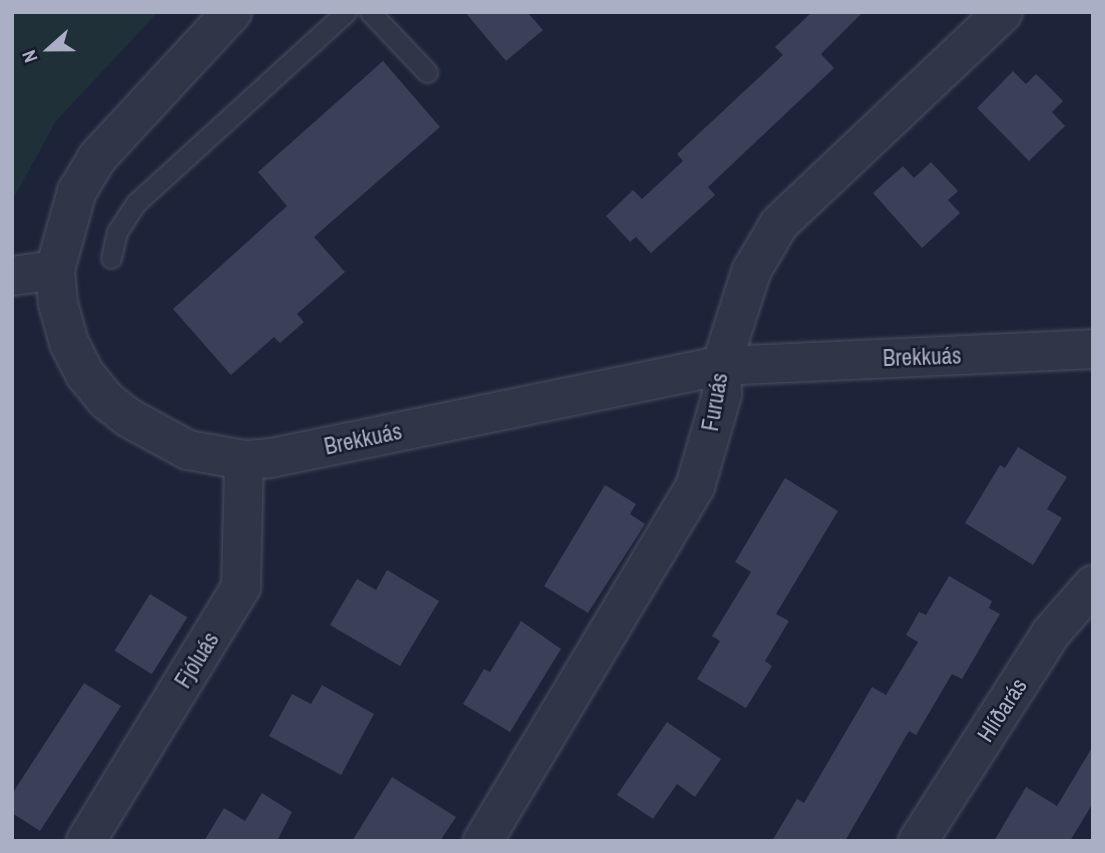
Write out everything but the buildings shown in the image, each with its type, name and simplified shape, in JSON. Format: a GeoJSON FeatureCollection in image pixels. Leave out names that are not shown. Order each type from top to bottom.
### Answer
{"type":"FeatureCollection","features":[{"type":"Feature","properties":{"kind":"street","name":"Brekkuás"},"geometry":{"type":"LineString","coordinates":[[232,12],[97,158],[73,202],[55,270],[58,303],[69,343],[106,401],[158,437],[187,450],[244,460],[721,366],[1093,349]]}},
{"type":"Feature","properties":{"kind":"street","name":"Furuás"},"geometry":{"type":"LineString","coordinates":[[483,841],[695,487],[722,394],[721,366],[752,270],[779,224],[1003,12]]}},
{"type":"Feature","properties":{"kind":"street"},"geometry":{"type":"LineString","coordinates":[[12,276],[55,270]]}},
{"type":"Feature","properties":{"kind":"street","name":"Fjóluás"},"geometry":{"type":"LineString","coordinates":[[86,841],[241,587],[244,460]]}},
{"type":"Feature","properties":{"kind":"street","name":"Hlíðarás"},"geometry":{"type":"LineString","coordinates":[[918,841],[1051,633],[1093,585]]}},
{"type":"Feature","properties":{"kind":"lane"},"geometry":{"type":"LineString","coordinates":[[111,257],[117,232],[136,203],[346,12]]}},
{"type":"Feature","properties":{"kind":"lane"},"geometry":{"type":"LineString","coordinates":[[370,12],[427,72]]}},
{"type":"Feature","properties":{"kind":"shaded area"},"geometry":{"type":"Polygon","coordinates":[[[12,12],[158,12],[56,121],[12,201],[12,12]]]}}]}
